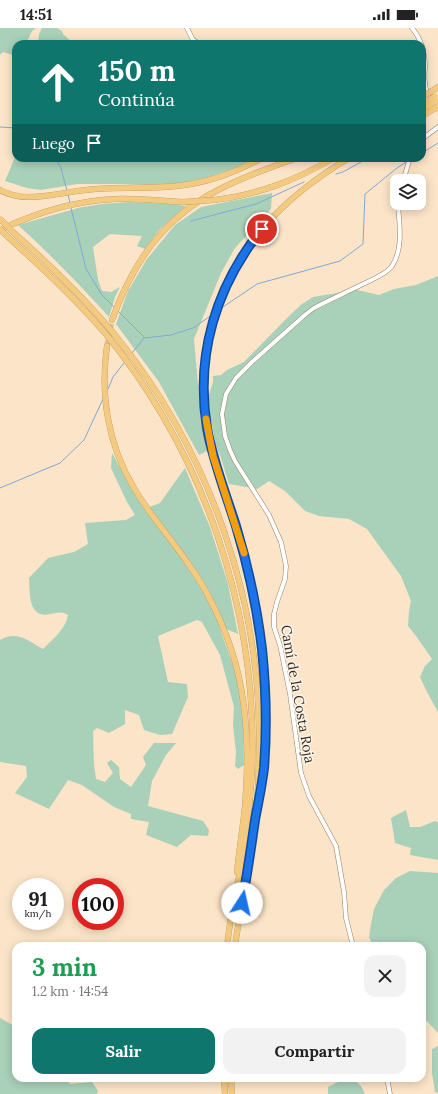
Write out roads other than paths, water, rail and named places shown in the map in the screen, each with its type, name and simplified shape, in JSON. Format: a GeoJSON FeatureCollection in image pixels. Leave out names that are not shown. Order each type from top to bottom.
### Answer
{"type":"FeatureCollection","features":[{"type":"Feature","properties":{"kind":"highway"},"geometry":{"type":"LineString","coordinates":[[427,93],[438,87]]}},
{"type":"Feature","properties":{"kind":"highway"},"geometry":{"type":"LineString","coordinates":[[426,107],[436,103]]}},
{"type":"Feature","properties":{"kind":"highway"},"geometry":{"type":"LineString","coordinates":[[426,112],[436,103]]}},
{"type":"Feature","properties":{"kind":"highway"},"geometry":{"type":"LineString","coordinates":[[0,190],[10,194],[29,197],[97,188],[176,187],[220,177],[254,162]]}},
{"type":"Feature","properties":{"kind":"highway"},"geometry":{"type":"LineString","coordinates":[[112,320],[121,295],[138,263],[158,237],[181,215],[199,201],[219,189],[286,162]]}},
{"type":"Feature","properties":{"kind":"highway"},"geometry":{"type":"LineString","coordinates":[[234,899],[241,865],[249,809],[252,759],[252,720],[249,678],[241,623],[218,535],[182,451],[155,403],[135,373],[83,309],[49,274],[0,229],[45,211],[86,202],[126,199],[183,202],[214,200],[248,194],[274,187],[300,176],[326,162]]}},
{"type":"Feature","properties":{"kind":"highway"},"geometry":{"type":"LineString","coordinates":[[237,942],[264,769],[265,699],[262,650],[257,614],[246,561],[213,456],[207,429],[204,394],[206,356],[212,325],[220,299],[232,274],[251,243],[269,222],[295,196],[343,162]]}},
{"type":"Feature","properties":{"kind":"highway"},"geometry":{"type":"LineString","coordinates":[[0,219],[79,293],[131,355],[174,422],[197,465],[212,499],[241,588],[254,658],[258,694],[259,743],[255,822]]}},
{"type":"Feature","properties":{"kind":"highway"},"geometry":{"type":"LineString","coordinates":[[107,346],[104,375],[105,402],[110,429],[120,459],[129,480],[138,495],[187,562],[206,592],[225,632],[240,679],[248,757],[234,899],[228,942]]}},
{"type":"Feature","properties":{"kind":"highway"},"geometry":{"type":"LineString","coordinates":[[224,1082],[225,1094]]}},
{"type":"Feature","properties":{"kind":"highway"},"geometry":{"type":"LineString","coordinates":[[231,1082],[232,1094]]}},
{"type":"Feature","properties":{"kind":"street"},"geometry":{"type":"LineString","coordinates":[[187,28],[193,40]]}},
{"type":"Feature","properties":{"kind":"street"},"geometry":{"type":"LineString","coordinates":[[412,28],[420,40]]}},
{"type":"Feature","properties":{"kind":"street"},"geometry":{"type":"LineString","coordinates":[[426,91],[436,103]]}},
{"type":"Feature","properties":{"kind":"street"},"geometry":{"type":"LineString","coordinates":[[426,137],[438,127]]}},
{"type":"Feature","properties":{"kind":"street"},"geometry":{"type":"LineString","coordinates":[[405,174],[409,162]]}},
{"type":"Feature","properties":{"kind":"street","name":"Camí de la Costa Roja"},"geometry":{"type":"LineString","coordinates":[[352,942],[346,918],[344,892],[336,846],[309,796],[301,773],[290,694],[280,645],[274,627],[274,614],[285,579],[286,566],[281,542],[269,515],[235,461],[230,450],[225,436],[222,409],[229,389],[242,371],[306,314],[314,308],[373,279],[390,268],[396,257],[399,242],[398,210]]}},
{"type":"Feature","properties":{"kind":"street"},"geometry":{"type":"LineString","coordinates":[[388,1082],[390,1094]]}},
{"type":"Feature","properties":{"kind":"waterway"},"geometry":{"type":"LineString","coordinates":[[0,127],[12,128]]}},
{"type":"Feature","properties":{"kind":"waterway"},"geometry":{"type":"LineString","coordinates":[[426,150],[438,143]]}},
{"type":"Feature","properties":{"kind":"waterway"},"geometry":{"type":"LineString","coordinates":[[57,162],[61,168],[67,191]]}},
{"type":"Feature","properties":{"kind":"waterway"},"geometry":{"type":"LineString","coordinates":[[336,174],[343,172],[361,162]]}},
{"type":"Feature","properties":{"kind":"waterway"},"geometry":{"type":"LineString","coordinates":[[220,309],[257,284],[340,261],[363,244],[365,194],[406,162]]}},
{"type":"Feature","properties":{"kind":"waterway"},"geometry":{"type":"LineString","coordinates":[[191,221],[256,204],[304,182]]}},
{"type":"Feature","properties":{"kind":"waterway"},"geometry":{"type":"LineString","coordinates":[[68,194],[70,203]]}},
{"type":"Feature","properties":{"kind":"waterway"},"geometry":{"type":"LineString","coordinates":[[71,208],[86,269],[102,295],[114,307]]}},
{"type":"Feature","properties":{"kind":"waterway"},"geometry":{"type":"LineString","coordinates":[[118,311],[144,337]]}},
{"type":"Feature","properties":{"kind":"waterway"},"geometry":{"type":"LineString","coordinates":[[132,353],[144,338],[171,335],[193,328],[212,315]]}},
{"type":"Feature","properties":{"kind":"waterway"},"geometry":{"type":"LineString","coordinates":[[108,389],[113,377],[124,363]]}},
{"type":"Feature","properties":{"kind":"waterway"},"geometry":{"type":"LineString","coordinates":[[0,488],[60,463],[84,440],[103,399]]}},
{"type":"Feature","properties":{"kind":"tunnel"},"geometry":{"type":"LineString","coordinates":[[107,346],[112,320]]}}]}
